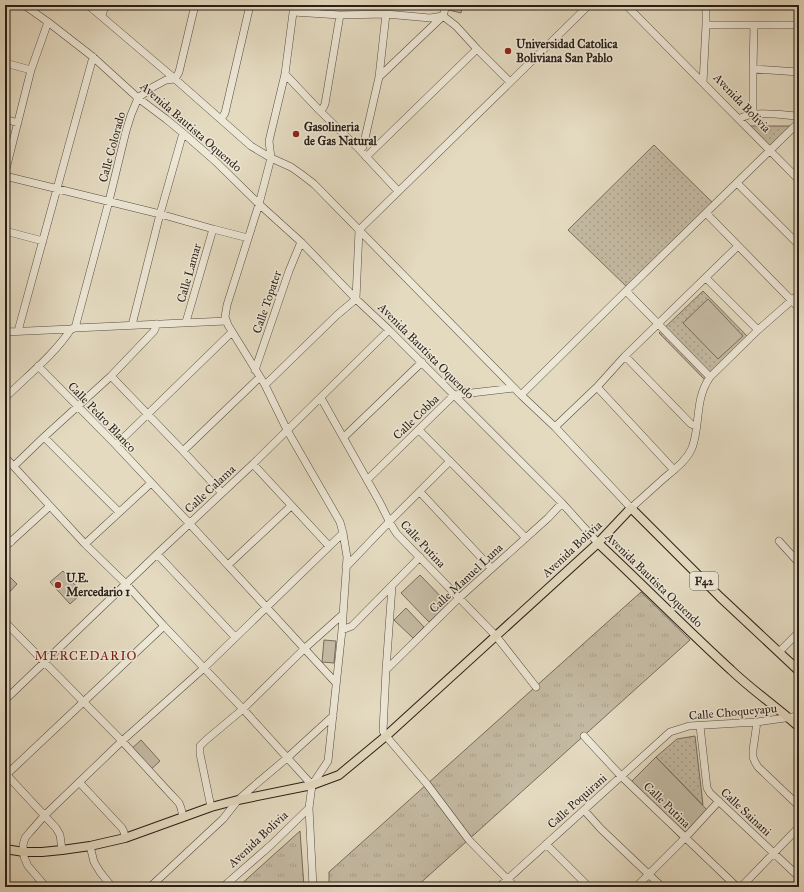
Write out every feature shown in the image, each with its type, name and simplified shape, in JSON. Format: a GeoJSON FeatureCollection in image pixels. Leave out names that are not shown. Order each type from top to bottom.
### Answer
{"type":"FeatureCollection","features":[{"type":"Feature","properties":{"kind":"main road","name":"Avenida Bolivia"},"geometry":{"type":"LineString","coordinates":[[5,849],[10,851],[42,852],[90,846],[125,838],[211,807],[312,785],[339,775],[386,736],[598,544],[631,508]]}},
{"type":"Feature","properties":{"kind":"main road","name":"F42"},"geometry":{"type":"LineString","coordinates":[[631,508],[720,597],[799,671]]}},
{"type":"Feature","properties":{"kind":"main road","name":"Avenida Bautista Oquendo"},"geometry":{"type":"LineString","coordinates":[[598,544],[637,579],[731,671],[799,727]]}},
{"type":"Feature","properties":{"kind":"street","name":"Avenida Bautista Oquendo"},"geometry":{"type":"LineString","coordinates":[[24,5],[93,57],[138,98],[166,119],[214,160],[301,242],[356,299],[422,362],[562,503],[598,544]]}},
{"type":"Feature","properties":{"kind":"street","name":"F42"},"geometry":{"type":"LineString","coordinates":[[88,5],[251,146],[291,167],[314,184],[554,427],[631,508]]}},
{"type":"Feature","properties":{"kind":"street"},"geometry":{"type":"LineString","coordinates":[[102,16],[105,5]]}},
{"type":"Feature","properties":{"kind":"street"},"geometry":{"type":"LineString","coordinates":[[138,98],[166,80],[175,79],[179,72],[195,5]]}},
{"type":"Feature","properties":{"kind":"street"},"geometry":{"type":"LineString","coordinates":[[221,119],[225,113],[250,5]]}},
{"type":"Feature","properties":{"kind":"street"},"geometry":{"type":"LineString","coordinates":[[379,77],[443,16],[446,5]]}},
{"type":"Feature","properties":{"kind":"street"},"geometry":{"type":"LineString","coordinates":[[265,385],[337,315],[356,299],[359,230],[589,5]]}},
{"type":"Feature","properties":{"kind":"street"},"geometry":{"type":"LineString","coordinates":[[626,5],[703,83]]}},
{"type":"Feature","properties":{"kind":"street","name":"Avenida Bolivia"},"geometry":{"type":"LineString","coordinates":[[706,5],[703,83],[799,180]]}},
{"type":"Feature","properties":{"kind":"street"},"geometry":{"type":"LineString","coordinates":[[312,887],[309,808],[312,785],[328,761],[342,630],[346,567],[343,533],[340,522],[287,430],[265,385],[232,332],[225,317],[227,306],[272,158],[269,141],[285,74],[294,8],[340,15],[386,14],[430,18],[443,16],[456,26],[476,49],[510,82]]}},
{"type":"Feature","properties":{"kind":"street"},"geometry":{"type":"LineString","coordinates":[[360,150],[363,147],[379,77],[386,14]]}},
{"type":"Feature","properties":{"kind":"street"},"geometry":{"type":"LineString","coordinates":[[320,111],[324,108],[325,104],[340,15]]}},
{"type":"Feature","properties":{"kind":"street"},"geometry":{"type":"LineString","coordinates":[[48,22],[32,70],[5,174],[57,189],[160,214],[248,238]]}},
{"type":"Feature","properties":{"kind":"street"},"geometry":{"type":"LineString","coordinates":[[706,25],[799,25]]}},
{"type":"Feature","properties":{"kind":"street"},"geometry":{"type":"LineString","coordinates":[[753,114],[752,69],[754,25]]}},
{"type":"Feature","properties":{"kind":"street"},"geometry":{"type":"LineString","coordinates":[[366,157],[476,49]]}},
{"type":"Feature","properties":{"kind":"street"},"geometry":{"type":"LineString","coordinates":[[18,331],[93,57]]}},
{"type":"Feature","properties":{"kind":"street"},"geometry":{"type":"LineString","coordinates":[[5,63],[32,70]]}},
{"type":"Feature","properties":{"kind":"street"},"geometry":{"type":"LineString","coordinates":[[752,69],[799,72]]}},
{"type":"Feature","properties":{"kind":"street"},"geometry":{"type":"LineString","coordinates":[[285,74],[398,191]]}},
{"type":"Feature","properties":{"kind":"street","name":"Calle Colorado"},"geometry":{"type":"LineString","coordinates":[[73,329],[109,202],[126,131],[138,98]]}},
{"type":"Feature","properties":{"kind":"street"},"geometry":{"type":"LineString","coordinates":[[739,119],[743,116],[753,114],[799,117]]}},
{"type":"Feature","properties":{"kind":"street"},"geometry":{"type":"LineString","coordinates":[[5,119],[18,123]]}},
{"type":"Feature","properties":{"kind":"street"},"geometry":{"type":"LineString","coordinates":[[521,395],[799,122]]}},
{"type":"Feature","properties":{"kind":"street"},"geometry":{"type":"LineString","coordinates":[[132,325],[160,214],[183,133]]}},
{"type":"Feature","properties":{"kind":"street"},"geometry":{"type":"LineString","coordinates":[[737,182],[799,245]]}},
{"type":"Feature","properties":{"kind":"street"},"geometry":{"type":"LineString","coordinates":[[706,213],[799,308]]}},
{"type":"Feature","properties":{"kind":"street","name":"Calle Lamar"},"geometry":{"type":"LineString","coordinates":[[186,322],[213,229]]}},
{"type":"Feature","properties":{"kind":"street"},"geometry":{"type":"LineString","coordinates":[[5,231],[43,241]]}},
{"type":"Feature","properties":{"kind":"street","name":"Calle Topater"},"geometry":{"type":"LineString","coordinates":[[255,370],[289,271],[301,242]]}},
{"type":"Feature","properties":{"kind":"street"},"geometry":{"type":"LineString","coordinates":[[554,427],[597,386],[658,323],[738,246]]}},
{"type":"Feature","properties":{"kind":"street"},"geometry":{"type":"LineString","coordinates":[[706,278],[758,330]]}},
{"type":"Feature","properties":{"kind":"street"},"geometry":{"type":"LineString","coordinates":[[626,291],[710,377]]}},
{"type":"Feature","properties":{"kind":"street","name":"Avenida Bolivia"},"geometry":{"type":"LineString","coordinates":[[631,508],[687,458],[696,434],[698,409],[705,383],[758,330],[799,294]]}},
{"type":"Feature","properties":{"kind":"street"},"geometry":{"type":"LineString","coordinates":[[5,332],[226,321]]}},
{"type":"Feature","properties":{"kind":"street"},"geometry":{"type":"LineString","coordinates":[[14,466],[111,376],[154,331],[158,324]]}},
{"type":"Feature","properties":{"kind":"street"},"geometry":{"type":"LineString","coordinates":[[5,397],[61,343],[73,329]]}},
{"type":"Feature","properties":{"kind":"street","name":"Calle Calama"},"geometry":{"type":"LineString","coordinates":[[5,700],[189,523],[222,494],[389,330]]}},
{"type":"Feature","properties":{"kind":"street"},"geometry":{"type":"LineString","coordinates":[[116,445],[232,332]]}},
{"type":"Feature","properties":{"kind":"street"},"geometry":{"type":"LineString","coordinates":[[625,356],[691,424],[696,426]]}},
{"type":"Feature","properties":{"kind":"street"},"geometry":{"type":"LineString","coordinates":[[344,437],[422,362]]}},
{"type":"Feature","properties":{"kind":"street","name":"Calle Pedro Blanco"},"geometry":{"type":"LineString","coordinates":[[38,366],[116,445],[336,683]]}},
{"type":"Feature","properties":{"kind":"street"},"geometry":{"type":"LineString","coordinates":[[111,376],[222,494]]}},
{"type":"Feature","properties":{"kind":"street"},"geometry":{"type":"LineString","coordinates":[[183,451],[260,377]]}},
{"type":"Feature","properties":{"kind":"street"},"geometry":{"type":"LineString","coordinates":[[597,386],[674,470]]}},
{"type":"Feature","properties":{"kind":"street","name":"Calle Cobba"},"geometry":{"type":"LineString","coordinates":[[368,480],[454,395],[514,388]]}},
{"type":"Feature","properties":{"kind":"street","name":"Calle Putina"},"geometry":{"type":"LineString","coordinates":[[321,398],[397,534],[496,636],[536,687]]}},
{"type":"Feature","properties":{"kind":"street"},"geometry":{"type":"LineString","coordinates":[[419,430],[526,538]]}},
{"type":"Feature","properties":{"kind":"street"},"geometry":{"type":"LineString","coordinates":[[44,437],[119,512]]}},
{"type":"Feature","properties":{"kind":"street"},"geometry":{"type":"LineString","coordinates":[[5,457],[243,709],[312,785]]}},
{"type":"Feature","properties":{"kind":"street"},"geometry":{"type":"LineString","coordinates":[[346,567],[450,461]]}},
{"type":"Feature","properties":{"kind":"street"},"geometry":{"type":"LineString","coordinates":[[253,464],[329,546]]}},
{"type":"Feature","properties":{"kind":"street"},"geometry":{"type":"LineString","coordinates":[[86,544],[151,483]]}},
{"type":"Feature","properties":{"kind":"street"},"geometry":{"type":"LineString","coordinates":[[420,492],[491,568]]}},
{"type":"Feature","properties":{"kind":"street","name":"Calle Manuel Luna"},"geometry":{"type":"LineString","coordinates":[[386,670],[459,598],[548,518],[562,503]]}},
{"type":"Feature","properties":{"kind":"street"},"geometry":{"type":"LineString","coordinates":[[5,547],[50,506]]}},
{"type":"Feature","properties":{"kind":"street"},"geometry":{"type":"LineString","coordinates":[[228,565],[291,506]]}},
{"type":"Feature","properties":{"kind":"street"},"geometry":{"type":"LineString","coordinates":[[46,887],[25,861],[23,845],[25,838],[30,832],[79,782],[122,741],[204,668],[343,533]]}},
{"type":"Feature","properties":{"kind":"street"},"geometry":{"type":"LineString","coordinates":[[5,536],[11,542]]}},
{"type":"Feature","properties":{"kind":"street"},"geometry":{"type":"LineString","coordinates":[[779,541],[799,563]]}},
{"type":"Feature","properties":{"kind":"street"},"geometry":{"type":"LineString","coordinates":[[157,554],[235,637]]}},
{"type":"Feature","properties":{"kind":"street"},"geometry":{"type":"LineString","coordinates":[[342,630],[352,626],[420,557]]}},
{"type":"Feature","properties":{"kind":"street"},"geometry":{"type":"LineString","coordinates":[[392,586],[383,731],[427,784],[469,840],[516,887]]}},
{"type":"Feature","properties":{"kind":"street"},"geometry":{"type":"LineString","coordinates":[[211,807],[200,754],[200,746],[243,709],[304,649],[342,615]]}},
{"type":"Feature","properties":{"kind":"street"},"geometry":{"type":"LineString","coordinates":[[5,622],[122,741],[179,804],[183,817]]}},
{"type":"Feature","properties":{"kind":"street"},"geometry":{"type":"LineString","coordinates":[[62,850],[60,835],[56,828],[5,774],[164,626]]}},
{"type":"Feature","properties":{"kind":"street"},"geometry":{"type":"LineString","coordinates":[[779,652],[799,632]]}},
{"type":"Feature","properties":{"kind":"street"},"geometry":{"type":"LineString","coordinates":[[150,887],[223,819],[238,800],[333,716]]}},
{"type":"Feature","properties":{"kind":"street","name":"Calle Choqueyapu"},"geometry":{"type":"LineString","coordinates":[[670,732],[688,726],[757,722],[799,716]]}},
{"type":"Feature","properties":{"kind":"street"},"geometry":{"type":"LineString","coordinates":[[757,722],[753,750],[755,762],[758,767],[799,806]]}},
{"type":"Feature","properties":{"kind":"street","name":"Calle Sainani"},"geometry":{"type":"LineString","coordinates":[[700,726],[707,788],[710,793],[799,877]]}},
{"type":"Feature","properties":{"kind":"street","name":"Calle Poquirani"},"geometry":{"type":"LineString","coordinates":[[499,887],[670,732]]}},
{"type":"Feature","properties":{"kind":"street","name":"Calle Putina"},"geometry":{"type":"LineString","coordinates":[[584,736],[621,776],[737,887]]}},
{"type":"Feature","properties":{"kind":"street"},"geometry":{"type":"LineString","coordinates":[[79,782],[122,828],[125,838]]}},
{"type":"Feature","properties":{"kind":"street"},"geometry":{"type":"LineString","coordinates":[[636,887],[720,802]]}},
{"type":"Feature","properties":{"kind":"street","name":"Avenida Bolivia"},"geometry":{"type":"LineString","coordinates":[[223,887],[271,845],[309,808]]}},
{"type":"Feature","properties":{"kind":"street"},"geometry":{"type":"LineString","coordinates":[[584,810],[601,829],[662,887]]}},
{"type":"Feature","properties":{"kind":"street"},"geometry":{"type":"LineString","coordinates":[[741,887],[799,827]]}},
{"type":"Feature","properties":{"kind":"street"},"geometry":{"type":"LineString","coordinates":[[546,844],[589,887]]}},
{"type":"Feature","properties":{"kind":"street"},"geometry":{"type":"LineString","coordinates":[[90,846],[94,862],[112,887]]}},
{"type":"Feature","properties":{"kind":"green space"},"geometry":{"type":"Polygon","coordinates":[[[450,5],[463,5],[461,13],[449,10],[450,5]]]}},
{"type":"Feature","properties":{"kind":"green space"},"geometry":{"type":"Polygon","coordinates":[[[746,126],[792,126],[768,149],[746,126]]]}},
{"type":"Feature","properties":{"kind":"green space"},"geometry":{"type":"Polygon","coordinates":[[[654,145],[714,204],[627,287],[568,230],[654,145]]]}},
{"type":"Feature","properties":{"kind":"green space"},"geometry":{"type":"Polygon","coordinates":[[[703,291],[749,338],[705,380],[659,333],[703,291]]]}},
{"type":"Feature","properties":{"kind":"green space"},"geometry":{"type":"Polygon","coordinates":[[[708,299],[743,336],[718,359],[683,323],[708,299]]]}},
{"type":"Feature","properties":{"kind":"green space"},"geometry":{"type":"Polygon","coordinates":[[[63,571],[82,593],[70,604],[50,582],[63,571]]]}},
{"type":"Feature","properties":{"kind":"green space"},"geometry":{"type":"Polygon","coordinates":[[[5,572],[17,584],[6,596],[5,595],[5,572]]]}},
{"type":"Feature","properties":{"kind":"green space"},"geometry":{"type":"Polygon","coordinates":[[[420,575],[448,604],[429,622],[401,593],[420,575]]]}},
{"type":"Feature","properties":{"kind":"green space"},"geometry":{"type":"Polygon","coordinates":[[[641,592],[690,640],[416,887],[329,887],[329,872],[641,592]]]}},
{"type":"Feature","properties":{"kind":"green space"},"geometry":{"type":"Polygon","coordinates":[[[406,608],[424,627],[413,638],[394,620],[406,608]]]}},
{"type":"Feature","properties":{"kind":"green space"},"geometry":{"type":"Polygon","coordinates":[[[324,640],[336,641],[334,663],[322,662],[324,640]]]}},
{"type":"Feature","properties":{"kind":"green space"},"geometry":{"type":"Polygon","coordinates":[[[695,736],[703,805],[656,757],[677,739],[695,736]]]}},
{"type":"Feature","properties":{"kind":"green space"},"geometry":{"type":"Polygon","coordinates":[[[141,740],[160,761],[148,772],[128,752],[141,740]]]}},
{"type":"Feature","properties":{"kind":"green space"},"geometry":{"type":"Polygon","coordinates":[[[656,757],[710,813],[682,840],[628,785],[656,757]]]}},
{"type":"Feature","properties":{"kind":"green space"},"geometry":{"type":"Polygon","coordinates":[[[300,831],[304,887],[238,887],[300,831]]]}},
{"type":"Feature","properties":{"kind":"place","name":"Universidad Catolica Boliviana San Pablo"},"geometry":{"type":"Point","coordinates":[508,51]}},
{"type":"Feature","properties":{"kind":"place","name":"Gasolineria de Gas Natural"},"geometry":{"type":"Point","coordinates":[296,134]}},
{"type":"Feature","properties":{"kind":"place","name":"U.E. Mercedario 1"},"geometry":{"type":"Point","coordinates":[58,585]}},
{"type":"Feature","properties":{"kind":"district","name":"MERCEDARIO"},"geometry":{"type":"Point","coordinates":[86,655]}}]}
